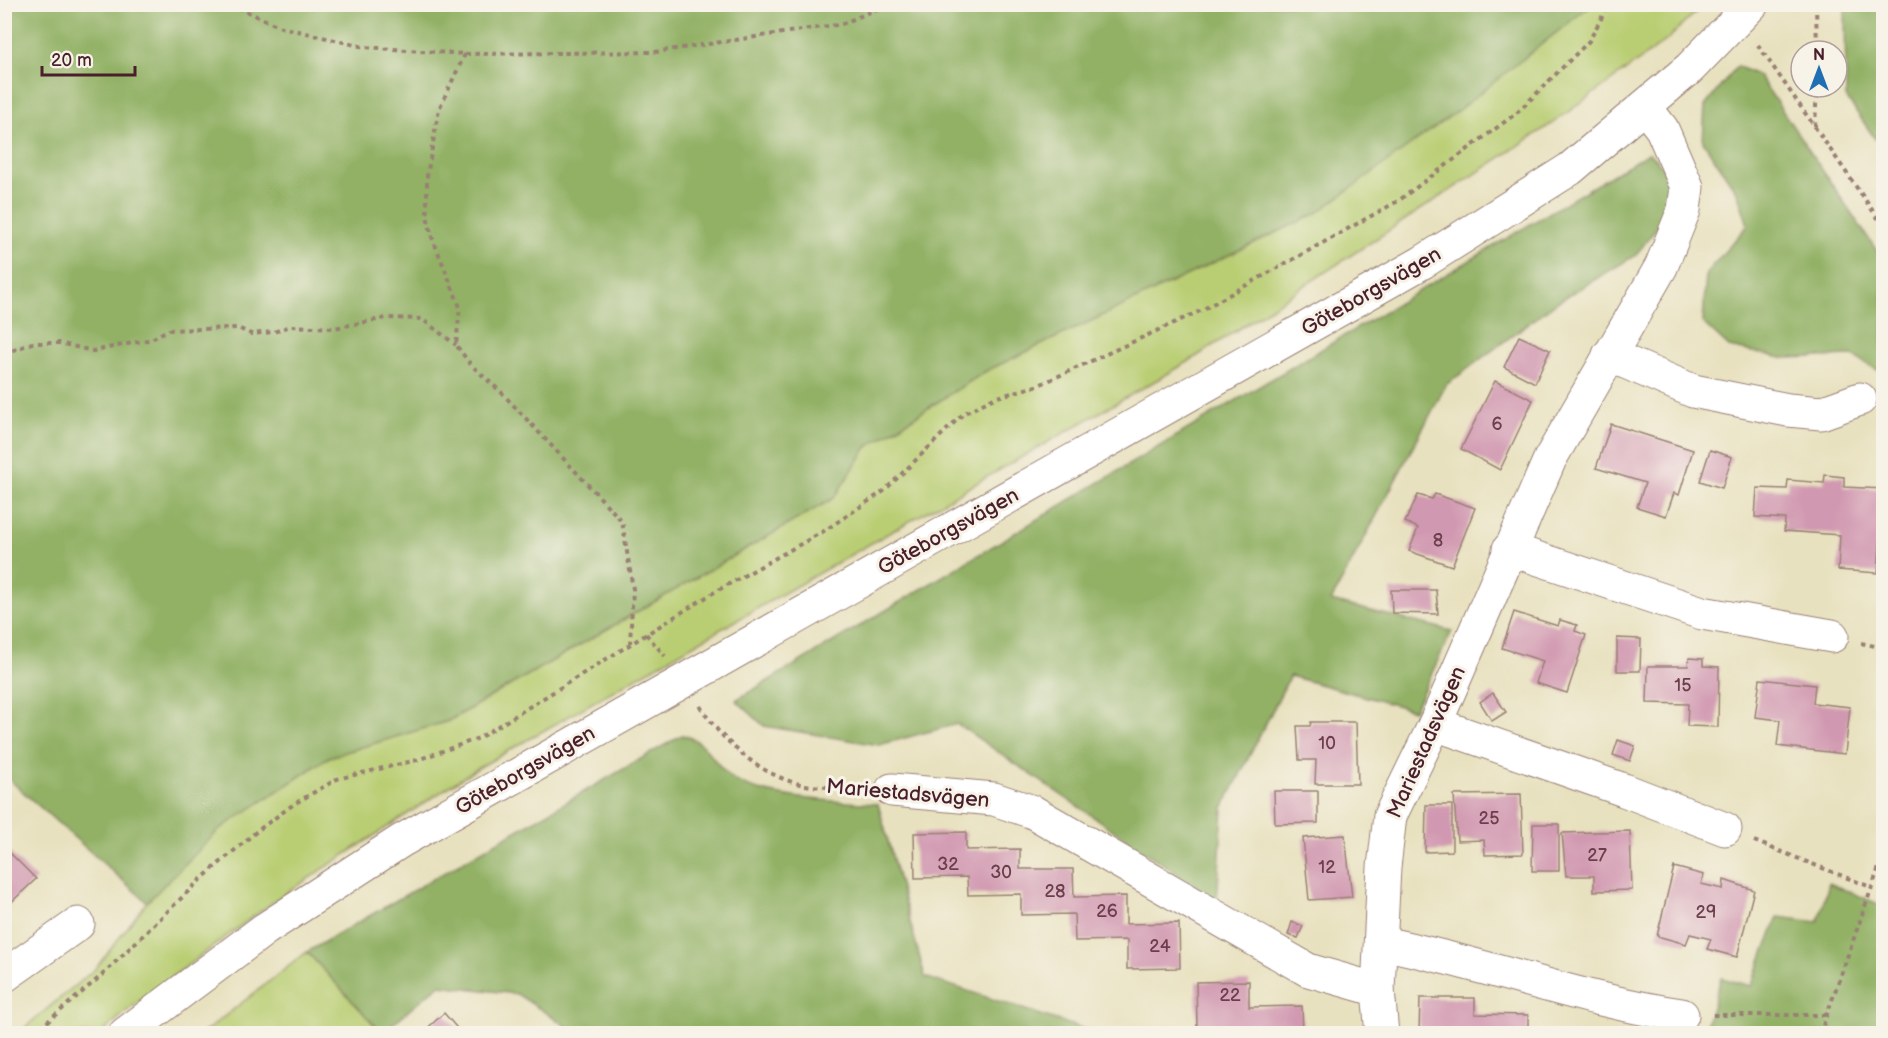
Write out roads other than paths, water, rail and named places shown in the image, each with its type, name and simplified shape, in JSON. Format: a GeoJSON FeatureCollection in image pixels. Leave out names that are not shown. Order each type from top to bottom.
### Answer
{"type":"FeatureCollection","features":[{"type":"Feature","properties":{"kind":"street","name":"Göteborgsvägen"},"geometry":{"type":"LineString","coordinates":[[125,1034],[265,928],[401,841],[1423,262],[1570,169],[1690,68],[1752,4]]}},
{"type":"Feature","properties":{"kind":"street","name":"Mariestadsvägen"},"geometry":{"type":"LineString","coordinates":[[892,790],[993,799],[1033,812],[1308,970],[1378,990],[1384,867],[1390,816],[1436,724],[1509,549],[1550,459],[1661,267],[1684,210],[1687,187],[1662,129],[1645,108]]}},
{"type":"Feature","properties":{"kind":"street"},"geometry":{"type":"LineString","coordinates":[[1609,355],[1693,391],[1788,410],[1821,413],[1860,399]]}},
{"type":"Feature","properties":{"kind":"street"},"geometry":{"type":"LineString","coordinates":[[1509,549],[1702,613],[1832,636]]}},
{"type":"Feature","properties":{"kind":"street"},"geometry":{"type":"LineString","coordinates":[[1436,724],[1624,790],[1725,829]]}},
{"type":"Feature","properties":{"kind":"street"},"geometry":{"type":"LineString","coordinates":[[4,976],[78,924]]}},
{"type":"Feature","properties":{"kind":"street"},"geometry":{"type":"LineString","coordinates":[[1381,943],[1446,955],[1641,1009],[1682,1015]]}},
{"type":"Feature","properties":{"kind":"street"},"geometry":{"type":"LineString","coordinates":[[1378,990],[1382,1034]]}}]}
